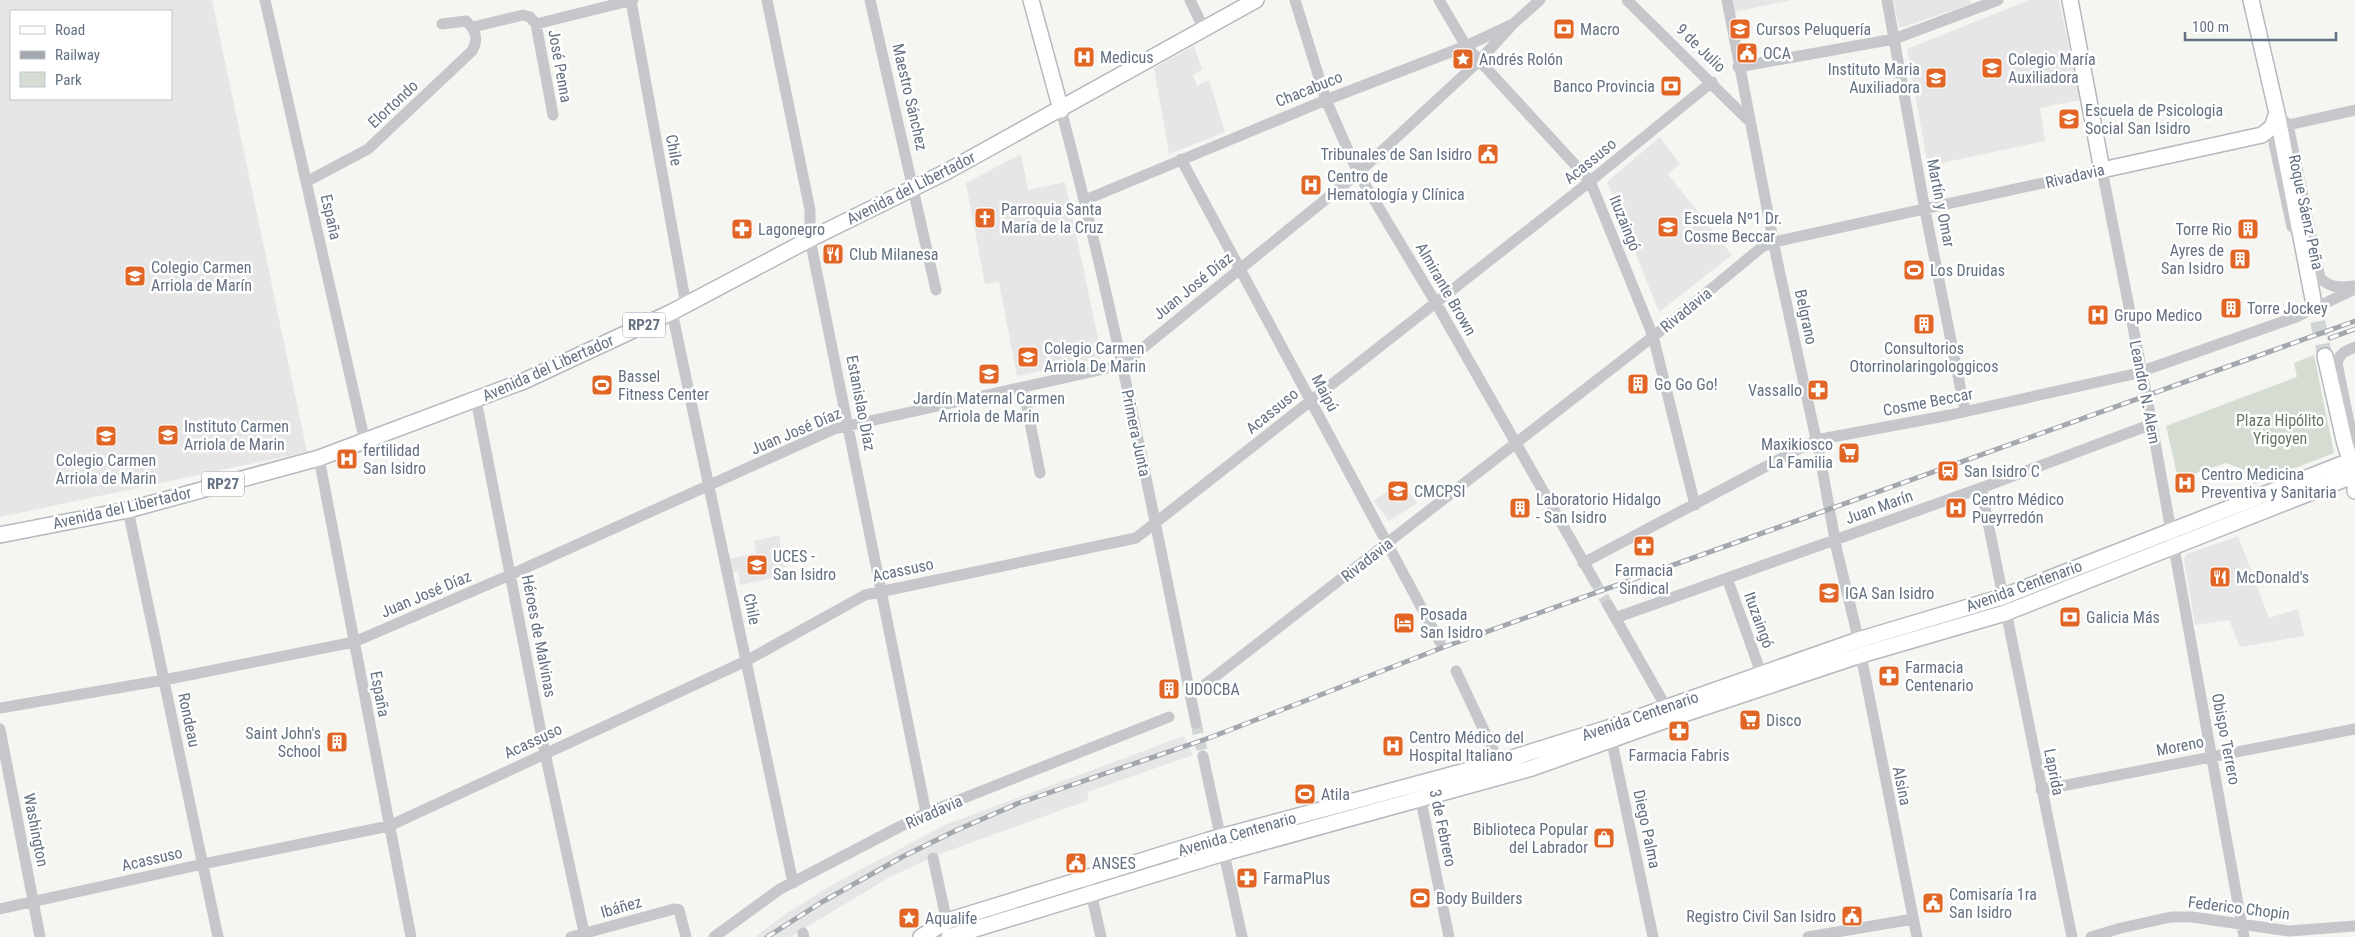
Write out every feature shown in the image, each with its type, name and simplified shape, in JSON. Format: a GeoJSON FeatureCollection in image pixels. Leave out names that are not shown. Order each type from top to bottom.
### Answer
{"type":"FeatureCollection","features":[{"type":"Feature","properties":{"kind":"main road","name":"Primera Junta"},"geometry":{"type":"LineString","coordinates":[[1031,0],[1061,110]]}},
{"type":"Feature","properties":{"kind":"main road","name":"RP27"},"geometry":{"type":"LineString","coordinates":[[1061,110],[1256,0]]}},
{"type":"Feature","properties":{"kind":"main road","name":"Leandro N. Alem"},"geometry":{"type":"LineString","coordinates":[[2070,0],[2102,170]]}},
{"type":"Feature","properties":{"kind":"main road","name":"Roque Sáenz Peña"},"geometry":{"type":"LineString","coordinates":[[2251,0],[2277,114],[2313,299]]}},
{"type":"Feature","properties":{"kind":"main road","name":"Avenida del Libertador"},"geometry":{"type":"LineString","coordinates":[[0,535],[128,510],[319,458],[524,381],[686,305],[1061,110]]}},
{"type":"Feature","properties":{"kind":"main road"},"geometry":{"type":"LineString","coordinates":[[2277,114],[2268,139],[2286,164]]}},
{"type":"Feature","properties":{"kind":"main road","name":"Rivadavia"},"geometry":{"type":"LineString","coordinates":[[2102,170],[2268,139]]}},
{"type":"Feature","properties":{"kind":"main road"},"geometry":{"type":"LineString","coordinates":[[2325,356],[2354,469],[2355,492]]}},
{"type":"Feature","properties":{"kind":"main road","name":"Avenida Centenario"},"geometry":{"type":"LineString","coordinates":[[1669,713],[1761,673],[1858,640],[2002,596],[2172,529],[2354,469]]}},
{"type":"Feature","properties":{"kind":"main road","name":"Avenida Centenario"},"geometry":{"type":"LineString","coordinates":[[950,937],[1220,838],[1610,733],[1669,713],[1861,655],[2005,614],[2174,548],[2354,469]]}},
{"type":"Feature","properties":{"kind":"main road","name":"Avenida Centenario"},"geometry":{"type":"LineString","coordinates":[[921,937],[947,921],[1224,853],[1532,768],[1610,733]]}},
{"type":"Feature","properties":{"kind":"street","name":"España"},"geometry":{"type":"LineString","coordinates":[[265,0],[365,442]]}},
{"type":"Feature","properties":{"kind":"street"},"geometry":{"type":"LineString","coordinates":[[442,24],[466,21],[473,27],[523,15],[530,17],[536,24],[632,0]]}},
{"type":"Feature","properties":{"kind":"street","name":"Chile"},"geometry":{"type":"LineString","coordinates":[[632,0],[686,305]]}},
{"type":"Feature","properties":{"kind":"street","name":"Estanislao Díaz"},"geometry":{"type":"LineString","coordinates":[[767,0],[810,210],[810,239],[926,813]]}},
{"type":"Feature","properties":{"kind":"street","name":"Maestro Sánchez"},"geometry":{"type":"LineString","coordinates":[[870,0],[936,290]]}},
{"type":"Feature","properties":{"kind":"street"},"geometry":{"type":"LineString","coordinates":[[1190,0],[1204,29]]}},
{"type":"Feature","properties":{"kind":"street","name":"Almirante Brown"},"geometry":{"type":"LineString","coordinates":[[1295,0],[1326,100],[1358,173],[1436,303],[1595,582]]}},
{"type":"Feature","properties":{"kind":"street","name":"Ituzaingó"},"geometry":{"type":"LineString","coordinates":[[1440,0],[1466,46],[1590,181],[1653,336],[1695,505]]}},
{"type":"Feature","properties":{"kind":"street","name":"Chacabuco"},"geometry":{"type":"LineString","coordinates":[[1085,200],[1180,159],[1466,46],[1513,24],[1540,0]]}},
{"type":"Feature","properties":{"kind":"street","name":"9 de Julio"},"geometry":{"type":"LineString","coordinates":[[1627,0],[1712,82],[1749,122]]}},
{"type":"Feature","properties":{"kind":"street","name":"Belgrano"},"geometry":{"type":"LineString","coordinates":[[1727,0],[1749,122],[1816,440],[1835,540],[1858,640]]}},
{"type":"Feature","properties":{"kind":"street","name":"Martín y Omar"},"geometry":{"type":"LineString","coordinates":[[1887,0],[1924,210],[1965,411]]}},
{"type":"Feature","properties":{"kind":"street"},"geometry":{"type":"LineString","coordinates":[[1738,67],[1894,39],[1998,0]]}},
{"type":"Feature","properties":{"kind":"street","name":"José Penna"},"geometry":{"type":"LineString","coordinates":[[536,24],[553,115]]}},
{"type":"Feature","properties":{"kind":"street","name":"Juan José Díaz"},"geometry":{"type":"LineString","coordinates":[[0,708],[164,680],[354,642],[510,575],[834,429],[1122,365],[1358,173],[1479,61],[1513,24]]}},
{"type":"Feature","properties":{"kind":"street","name":"Elortondo"},"geometry":{"type":"LineString","coordinates":[[306,182],[368,149],[472,52],[477,43],[473,27]]}},
{"type":"Feature","properties":{"kind":"street","name":"Acassuso"},"geometry":{"type":"LineString","coordinates":[[0,909],[34,904],[203,864],[389,826],[746,661],[866,595],[880,590],[1136,538],[1436,303],[1712,82]]}},
{"type":"Feature","properties":{"kind":"street","name":"Primera Junta"},"geometry":{"type":"LineString","coordinates":[[1061,110],[1085,200],[1122,365],[1196,723]]}},
{"type":"Feature","properties":{"kind":"street"},"geometry":{"type":"LineString","coordinates":[[2277,114],[2288,124],[2355,110]]}},
{"type":"Feature","properties":{"kind":"street","name":"Roque Sáenz Peña"},"geometry":{"type":"LineString","coordinates":[[2288,124],[2320,278],[2328,286],[2338,288],[2355,287]]}},
{"type":"Feature","properties":{"kind":"street","name":"Roque Sáenz Peña"},"geometry":{"type":"LineString","coordinates":[[2268,139],[2306,297],[2304,307],[2296,317]]}},
{"type":"Feature","properties":{"kind":"street","name":"Maipú"},"geometry":{"type":"LineString","coordinates":[[1180,159],[1440,642]]}},
{"type":"Feature","properties":{"kind":"street","name":"Rivadavia"},"geometry":{"type":"LineString","coordinates":[[1203,686],[1388,545],[1653,336],[1762,247],[1774,242],[2102,170]]}},
{"type":"Feature","properties":{"kind":"street","name":"Leandro N. Alem"},"geometry":{"type":"LineString","coordinates":[[2102,170],[2152,424],[2174,548]]}},
{"type":"Feature","properties":{"kind":"street","name":"Cosme Beccar"},"geometry":{"type":"LineString","coordinates":[[1583,563],[1816,440],[1965,411],[2142,372],[2296,317],[2355,287]]}},
{"type":"Feature","properties":{"kind":"street","name":"Chile"},"geometry":{"type":"LineString","coordinates":[[672,312],[793,882]]}},
{"type":"Feature","properties":{"kind":"street"},"geometry":{"type":"LineString","coordinates":[[2350,349],[2339,356],[2337,363],[2352,442],[2354,469]]}},
{"type":"Feature","properties":{"kind":"street"},"geometry":{"type":"LineString","coordinates":[[1023,387],[1040,472]]}},
{"type":"Feature","properties":{"kind":"street","name":"Héroes de Malvinas"},"geometry":{"type":"LineString","coordinates":[[476,400],[545,753],[584,936]]}},
{"type":"Feature","properties":{"kind":"street","name":"Juan Marín"},"geometry":{"type":"LineString","coordinates":[[1615,618],[1981,488],[2152,424]]}},
{"type":"Feature","properties":{"kind":"street","name":"España"},"geometry":{"type":"LineString","coordinates":[[319,458],[410,937]]}},
{"type":"Feature","properties":{"kind":"street"},"geometry":{"type":"LineString","coordinates":[[1981,488],[2005,614]]}},
{"type":"Feature","properties":{"kind":"street","name":"Rondeau"},"geometry":{"type":"LineString","coordinates":[[128,510],[218,937]]}},
{"type":"Feature","properties":{"kind":"street","name":"Obispo Terrero"},"geometry":{"type":"LineString","coordinates":[[2174,548],[2183,608],[2213,756],[2243,931]]}},
{"type":"Feature","properties":{"kind":"street","name":"Ituzaingó"},"geometry":{"type":"LineString","coordinates":[[1727,578],[1761,673]]}},
{"type":"Feature","properties":{"kind":"street"},"geometry":{"type":"LineString","coordinates":[[1608,605],[1669,713]]}},
{"type":"Feature","properties":{"kind":"street","name":"Laprida"},"geometry":{"type":"LineString","coordinates":[[2005,614],[2072,937]]}},
{"type":"Feature","properties":{"kind":"street","name":"Alsina"},"geometry":{"type":"LineString","coordinates":[[1858,640],[1917,937]]}},
{"type":"Feature","properties":{"kind":"street"},"geometry":{"type":"LineString","coordinates":[[1456,672],[1499,762]]}},
{"type":"Feature","properties":{"kind":"street","name":"Rivadavia"},"geometry":{"type":"LineString","coordinates":[[714,937],[780,889],[926,813],[1169,717]]}},
{"type":"Feature","properties":{"kind":"street","name":"Washington"},"geometry":{"type":"LineString","coordinates":[[0,729],[40,937]]}},
{"type":"Feature","properties":{"kind":"street","name":"Moreno"},"geometry":{"type":"LineString","coordinates":[[2041,790],[2355,729]]}},
{"type":"Feature","properties":{"kind":"street","name":"Diego Palma"},"geometry":{"type":"LineString","coordinates":[[1610,733],[1652,937]]}},
{"type":"Feature","properties":{"kind":"street"},"geometry":{"type":"LineString","coordinates":[[1203,756],[1242,937]]}},
{"type":"Feature","properties":{"kind":"street","name":"3 de Febrero"},"geometry":{"type":"LineString","coordinates":[[1417,785],[1449,937]]}},
{"type":"Feature","properties":{"kind":"street"},"geometry":{"type":"LineString","coordinates":[[933,858],[950,937]]}},
{"type":"Feature","properties":{"kind":"street"},"geometry":{"type":"LineString","coordinates":[[1090,886],[1102,937]]}},
{"type":"Feature","properties":{"kind":"street","name":"Ibáñez"},"geometry":{"type":"LineString","coordinates":[[571,937],[584,936],[674,909],[679,910],[686,937]]}},
{"type":"Feature","properties":{"kind":"street","name":"Federico Chopin"},"geometry":{"type":"LineString","coordinates":[[2091,937],[2171,917],[2192,917],[2243,931],[2289,931],[2355,926]]}},
{"type":"Feature","properties":{"kind":"street"},"geometry":{"type":"LineString","coordinates":[[1808,937],[1913,919]]}},
{"type":"Feature","properties":{"kind":"shaded area","name":"Colegio Carmen Arriola de Marín"},"geometry":{"type":"Polygon","coordinates":[[[0,0],[212,0],[307,452],[0,517],[0,0]]]}},
{"type":"Feature","properties":{"kind":"shaded area"},"geometry":{"type":"Polygon","coordinates":[[[1731,0],[1792,0],[1733,12],[1731,0]]]}},
{"type":"Feature","properties":{"kind":"shaded area"},"geometry":{"type":"Polygon","coordinates":[[[1893,0],[1970,0],[1971,4],[1899,27],[1893,0]]]}},
{"type":"Feature","properties":{"kind":"shaded area"},"geometry":{"type":"Polygon","coordinates":[[[2029,0],[2059,0],[2080,100],[2040,108],[2045,141],[1928,166],[1907,49],[2029,0]]]}},
{"type":"Feature","properties":{"kind":"shaded area"},"geometry":{"type":"Polygon","coordinates":[[[1194,46],[1202,69],[1193,75],[1197,86],[1209,80],[1225,132],[1169,154],[1154,68],[1194,46]]]}},
{"type":"Feature","properties":{"kind":"shaded area","name":"Escuela Nº1 Dr. Cosme Beccar"},"geometry":{"type":"Polygon","coordinates":[[[1660,137],[1680,164],[1668,174],[1732,255],[1659,312],[1607,182],[1660,137]]]}},
{"type":"Feature","properties":{"kind":"shaded area"},"geometry":{"type":"Polygon","coordinates":[[[1021,154],[1028,190],[1065,182],[1101,358],[1017,376],[999,282],[985,284],[966,183],[1021,154]]]}},
{"type":"Feature","properties":{"kind":"shaded area","name":"CMCPSI"},"geometry":{"type":"Polygon","coordinates":[[[1401,481],[1417,503],[1389,521],[1374,501],[1401,481]]]}},
{"type":"Feature","properties":{"kind":"shaded area","name":"UCES - San Isidro"},"geometry":{"type":"Polygon","coordinates":[[[779,535],[786,575],[740,585],[738,571],[732,573],[729,559],[756,553],[754,541],[779,535]]]}},
{"type":"Feature","properties":{"kind":"shaded area","name":"McDonald's"},"geometry":{"type":"Polygon","coordinates":[[[2238,536],[2269,618],[2298,609],[2304,636],[2240,647],[2229,620],[2195,625],[2184,559],[2187,554],[2238,536]]]}},
{"type":"Feature","properties":{"kind":"shaded area"},"geometry":{"type":"Polygon","coordinates":[[[1184,736],[1193,755],[1087,792],[1089,800],[937,855],[890,877],[790,937],[755,937],[784,915],[837,882],[947,824],[1184,736]]]}},
{"type":"Feature","properties":{"kind":"green space","name":"Plaza Hipólito Yrigoyen"},"geometry":{"type":"Polygon","coordinates":[[[2314,355],[2334,453],[2254,484],[2250,472],[2226,463],[2196,473],[2179,483],[2166,426],[2297,377],[2294,363],[2314,355]]]}},
{"type":"Feature","properties":{"kind":"tunnel"},"geometry":{"type":"LineString","coordinates":[[2313,299],[2325,356]]}},
{"type":"Feature","properties":{"kind":"tunnel"},"geometry":{"type":"LineString","coordinates":[[1595,582],[1608,605]]}},
{"type":"Feature","properties":{"kind":"tunnel"},"geometry":{"type":"LineString","coordinates":[[1196,723],[1203,756]]}},
{"type":"Feature","properties":{"kind":"railway"},"geometry":{"type":"LineString","coordinates":[[767,937],[822,902],[902,857],[1019,803],[1209,738],[1444,647],[2355,321]]}},
{"type":"Feature","properties":{"kind":"railway"},"geometry":{"type":"LineString","coordinates":[[2330,338],[2355,329]]}},
{"type":"Feature","properties":{"kind":"place","name":"Macro"},"geometry":{"type":"Point","coordinates":[1564,29]}},
{"type":"Feature","properties":{"kind":"place","name":"Cursos Peluquería"},"geometry":{"type":"Point","coordinates":[1740,29]}},
{"type":"Feature","properties":{"kind":"place","name":"OCA"},"geometry":{"type":"Point","coordinates":[1747,53]}},
{"type":"Feature","properties":{"kind":"place","name":"Medicus"},"geometry":{"type":"Point","coordinates":[1084,57]}},
{"type":"Feature","properties":{"kind":"place","name":"Andrés Rolón"},"geometry":{"type":"Point","coordinates":[1463,59]}},
{"type":"Feature","properties":{"kind":"place","name":"Colegio María Auxiliadora"},"geometry":{"type":"Point","coordinates":[1992,68]}},
{"type":"Feature","properties":{"kind":"place","name":"Instituto Maria Auxiliadora"},"geometry":{"type":"Point","coordinates":[1936,78]}},
{"type":"Feature","properties":{"kind":"place","name":"Banco Provincia"},"geometry":{"type":"Point","coordinates":[1671,86]}},
{"type":"Feature","properties":{"kind":"place","name":"Escuela de Psicologia Social San Isidro"},"geometry":{"type":"Point","coordinates":[2069,119]}},
{"type":"Feature","properties":{"kind":"place","name":"Tribunales de San Isidro"},"geometry":{"type":"Point","coordinates":[1488,154]}},
{"type":"Feature","properties":{"kind":"place","name":"Centro de Hematología y Clínica"},"geometry":{"type":"Point","coordinates":[1311,185]}},
{"type":"Feature","properties":{"kind":"place","name":"Parroquia Santa María de la Cruz"},"geometry":{"type":"Point","coordinates":[985,218]}},
{"type":"Feature","properties":{"kind":"place","name":"Escuela Nº1 Dr. Cosme Beccar"},"geometry":{"type":"Point","coordinates":[1668,227]}},
{"type":"Feature","properties":{"kind":"place","name":"Lagonegro"},"geometry":{"type":"Point","coordinates":[742,229]}},
{"type":"Feature","properties":{"kind":"place","name":"Torre Rio"},"geometry":{"type":"Point","coordinates":[2248,229]}},
{"type":"Feature","properties":{"kind":"place","name":"Club Milanesa"},"geometry":{"type":"Point","coordinates":[833,254]}},
{"type":"Feature","properties":{"kind":"place","name":"Ayres de San Isidro"},"geometry":{"type":"Point","coordinates":[2240,259]}},
{"type":"Feature","properties":{"kind":"place","name":"Los Druidas"},"geometry":{"type":"Point","coordinates":[1914,270]}},
{"type":"Feature","properties":{"kind":"place","name":"Colegio Carmen Arriola de Marín"},"geometry":{"type":"Point","coordinates":[135,276]}},
{"type":"Feature","properties":{"kind":"place","name":"Torre Jockey"},"geometry":{"type":"Point","coordinates":[2231,308]}},
{"type":"Feature","properties":{"kind":"place","name":"Grupo Medico"},"geometry":{"type":"Point","coordinates":[2098,315]}},
{"type":"Feature","properties":{"kind":"place","name":"Consultorios Otorrinolaringologgicos"},"geometry":{"type":"Point","coordinates":[1924,324]}},
{"type":"Feature","properties":{"kind":"place","name":"Colegio Carmen Arriola De Marin"},"geometry":{"type":"Point","coordinates":[1028,357]}},
{"type":"Feature","properties":{"kind":"place","name":"Jardín Maternal Carmen Arriola de Marin"},"geometry":{"type":"Point","coordinates":[989,374]}},
{"type":"Feature","properties":{"kind":"place","name":"Go Go Go!"},"geometry":{"type":"Point","coordinates":[1638,384]}},
{"type":"Feature","properties":{"kind":"place","name":"Bassel Fitness Center"},"geometry":{"type":"Point","coordinates":[602,385]}},
{"type":"Feature","properties":{"kind":"place","name":"Vassallo"},"geometry":{"type":"Point","coordinates":[1818,390]}},
{"type":"Feature","properties":{"kind":"place","name":"Instituto Carmen Arriola de Marin"},"geometry":{"type":"Point","coordinates":[168,435]}},
{"type":"Feature","properties":{"kind":"place","name":"Colegio Carmen Arriola de Marin"},"geometry":{"type":"Point","coordinates":[106,436]}},
{"type":"Feature","properties":{"kind":"place","name":"Maxikiosco La Familia"},"geometry":{"type":"Point","coordinates":[1849,453]}},
{"type":"Feature","properties":{"kind":"place","name":"fertilidad San Isidro"},"geometry":{"type":"Point","coordinates":[347,459]}},
{"type":"Feature","properties":{"kind":"place","name":"San Isidro C"},"geometry":{"type":"Point","coordinates":[1948,471]}},
{"type":"Feature","properties":{"kind":"place","name":"Centro Medicina Preventiva y Sanitaria"},"geometry":{"type":"Point","coordinates":[2185,483]}},
{"type":"Feature","properties":{"kind":"place","name":"CMCPSI"},"geometry":{"type":"Point","coordinates":[1398,491]}},
{"type":"Feature","properties":{"kind":"place","name":"Laboratorio Hidalgo - San Isidro"},"geometry":{"type":"Point","coordinates":[1520,508]}},
{"type":"Feature","properties":{"kind":"place","name":"Centro Médico Pueyrredón"},"geometry":{"type":"Point","coordinates":[1956,508]}},
{"type":"Feature","properties":{"kind":"place","name":"Farmacia Sindical"},"geometry":{"type":"Point","coordinates":[1644,546]}},
{"type":"Feature","properties":{"kind":"place","name":"UCES - San Isidro"},"geometry":{"type":"Point","coordinates":[757,565]}},
{"type":"Feature","properties":{"kind":"place","name":"McDonald's"},"geometry":{"type":"Point","coordinates":[2220,577]}},
{"type":"Feature","properties":{"kind":"place","name":"IGA San Isidro"},"geometry":{"type":"Point","coordinates":[1829,593]}},
{"type":"Feature","properties":{"kind":"place","name":"Galicia Más"},"geometry":{"type":"Point","coordinates":[2070,617]}},
{"type":"Feature","properties":{"kind":"place","name":"Posada San Isidro"},"geometry":{"type":"Point","coordinates":[1404,623]}},
{"type":"Feature","properties":{"kind":"place","name":"Farmacia Centenario"},"geometry":{"type":"Point","coordinates":[1889,676]}},
{"type":"Feature","properties":{"kind":"place","name":"UDOCBA"},"geometry":{"type":"Point","coordinates":[1169,689]}},
{"type":"Feature","properties":{"kind":"place","name":"Disco"},"geometry":{"type":"Point","coordinates":[1750,720]}},
{"type":"Feature","properties":{"kind":"place","name":"Farmacia Fabris"},"geometry":{"type":"Point","coordinates":[1679,731]}},
{"type":"Feature","properties":{"kind":"place","name":"Saint John's School"},"geometry":{"type":"Point","coordinates":[337,742]}},
{"type":"Feature","properties":{"kind":"place","name":"Centro Médico del Hospital Italiano"},"geometry":{"type":"Point","coordinates":[1393,746]}},
{"type":"Feature","properties":{"kind":"place","name":"Atila"},"geometry":{"type":"Point","coordinates":[1305,794]}},
{"type":"Feature","properties":{"kind":"place","name":"Biblioteca Popular del Labrador"},"geometry":{"type":"Point","coordinates":[1604,838]}},
{"type":"Feature","properties":{"kind":"place","name":"ANSES"},"geometry":{"type":"Point","coordinates":[1076,863]}},
{"type":"Feature","properties":{"kind":"place","name":"FarmaPlus"},"geometry":{"type":"Point","coordinates":[1247,878]}},
{"type":"Feature","properties":{"kind":"place","name":"Body Builders"},"geometry":{"type":"Point","coordinates":[1420,898]}},
{"type":"Feature","properties":{"kind":"place","name":"Comisaría 1ra San Isidro"},"geometry":{"type":"Point","coordinates":[1933,903]}},
{"type":"Feature","properties":{"kind":"place","name":"Registro Civil San Isidro"},"geometry":{"type":"Point","coordinates":[1852,916]}},
{"type":"Feature","properties":{"kind":"place","name":"Aqualife"},"geometry":{"type":"Point","coordinates":[909,918]}}]}
